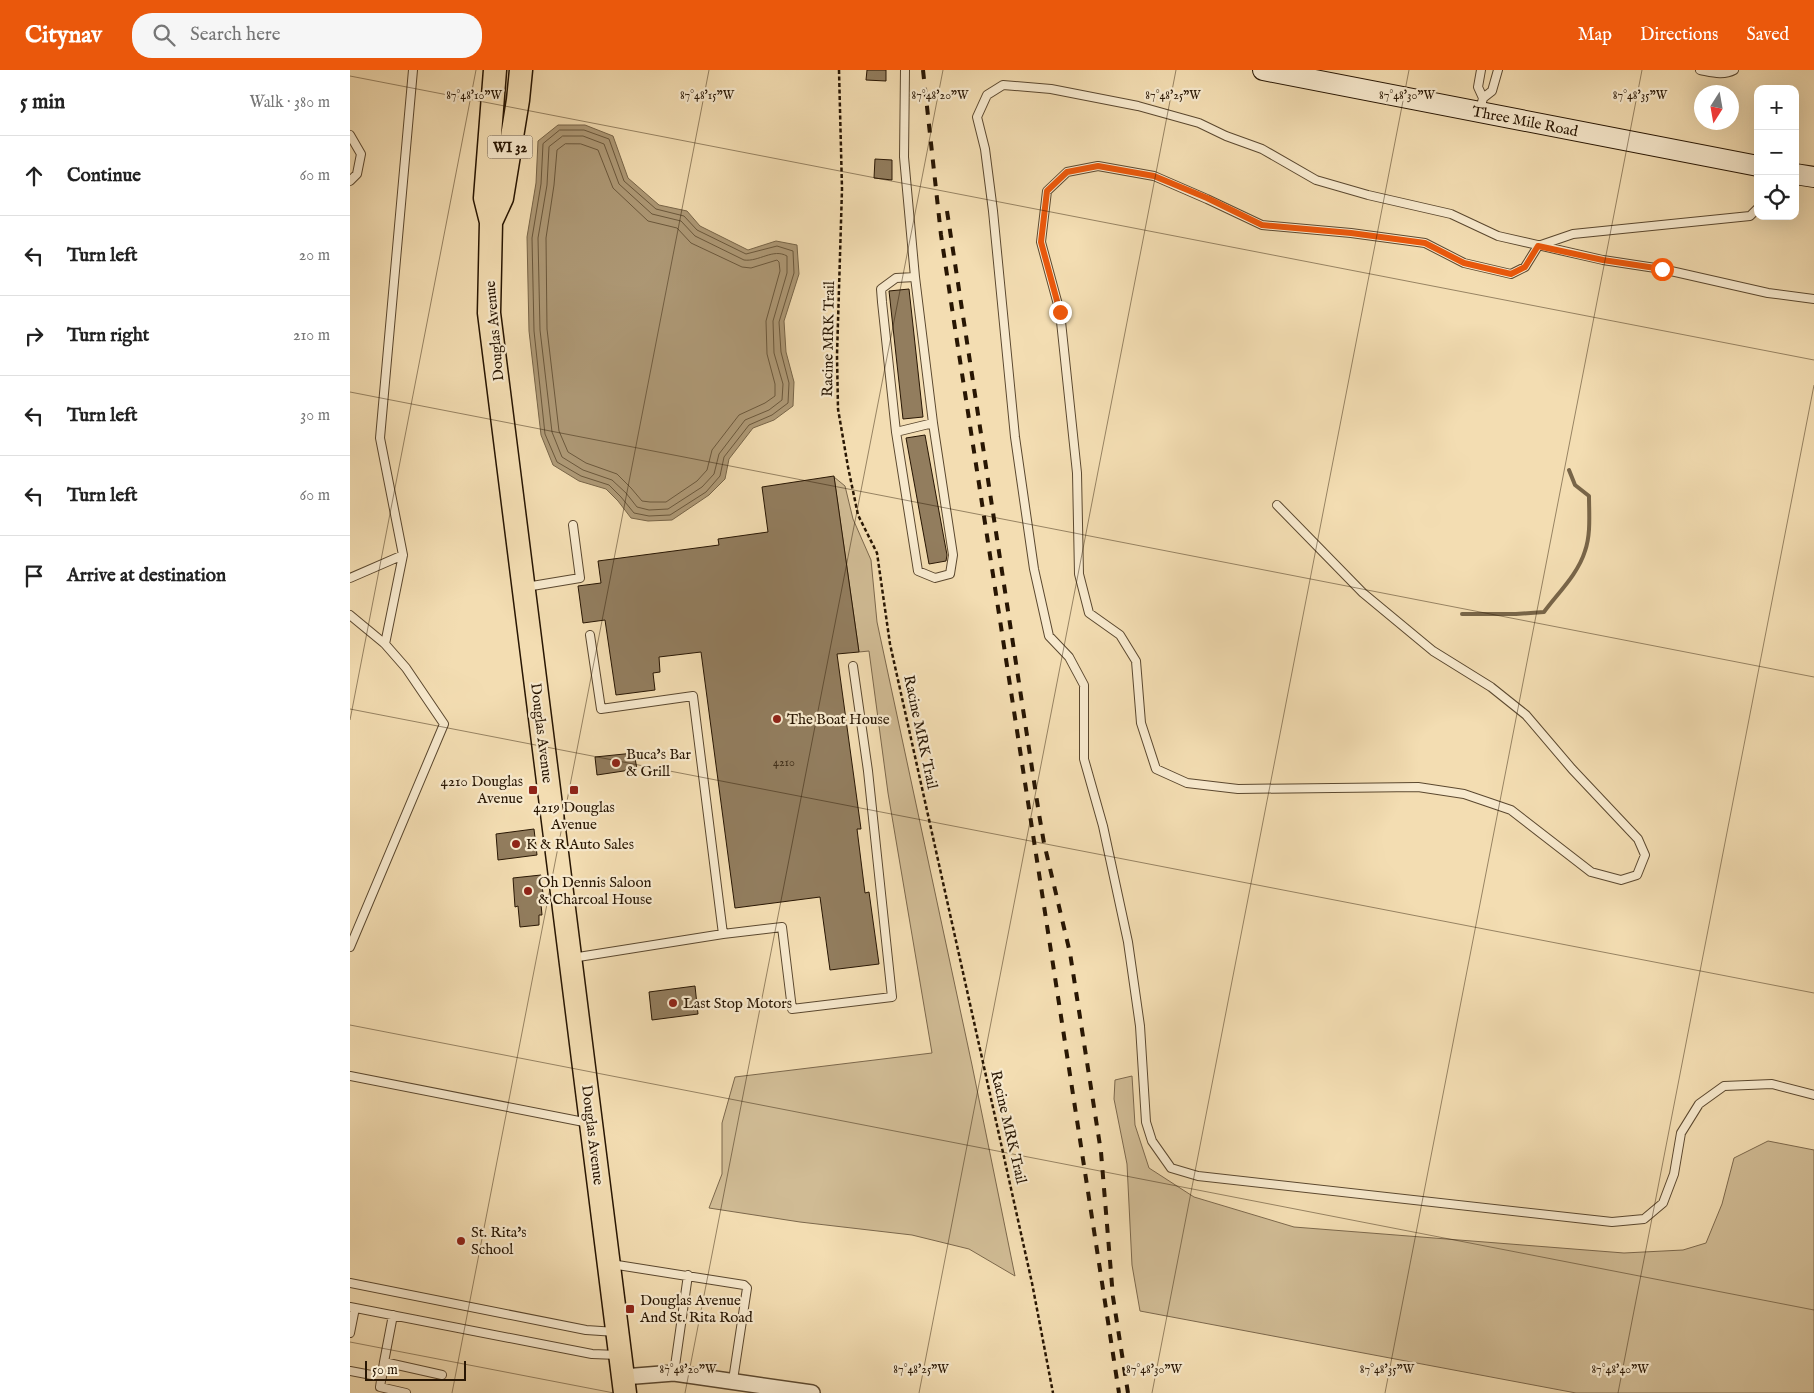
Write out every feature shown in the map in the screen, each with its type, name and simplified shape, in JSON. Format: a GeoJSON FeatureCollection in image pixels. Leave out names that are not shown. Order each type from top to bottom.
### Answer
{"type":"FeatureCollection","features":[{"type":"Feature","properties":{"kind":"main road","name":"Douglas Avenue"},"geometry":{"type":"LineString","coordinates":[[495,70],[485,198],[491,222],[489,313],[623,1375]]}},
{"type":"Feature","properties":{"kind":"main road","name":"Douglas Avenue"},"geometry":{"type":"LineString","coordinates":[[491,222],[502,198],[521,70]]}},
{"type":"Feature","properties":{"kind":"street","name":"Three Mile Road"},"geometry":{"type":"LineString","coordinates":[[1263,70],[1481,105],[1754,165]]}},
{"type":"Feature","properties":{"kind":"street"},"geometry":{"type":"LineString","coordinates":[[1799,175],[1814,177]]}},
{"type":"Feature","properties":{"kind":"street"},"geometry":{"type":"LineString","coordinates":[[623,1375],[674,1373],[733,1380],[812,1393]]}},
{"type":"Feature","properties":{"kind":"lane"},"geometry":{"type":"LineString","coordinates":[[385,644],[403,555],[380,438],[413,70]]}},
{"type":"Feature","properties":{"kind":"lane"},"geometry":{"type":"LineString","coordinates":[[905,70],[904,157],[914,277],[933,424],[953,555],[950,574],[935,578],[918,571],[896,432],[881,288],[896,278],[914,277]]}},
{"type":"Feature","properties":{"kind":"lane"},"geometry":{"type":"LineString","coordinates":[[1481,70],[1478,87],[1481,105]]}},
{"type":"Feature","properties":{"kind":"lane"},"geometry":{"type":"LineString","coordinates":[[1481,105],[1492,91],[1498,70]]}},
{"type":"Feature","properties":{"kind":"lane"},"geometry":{"type":"LineString","coordinates":[[1700,70],[1718,74],[1734,70]]}},
{"type":"Feature","properties":{"kind":"lane"},"geometry":{"type":"LineString","coordinates":[[1814,299],[1768,293],[1662,269],[1603,260],[1498,236],[1451,214],[1368,195],[1316,180],[1262,149],[1226,136],[1199,123],[1138,106],[1050,89],[1003,85],[987,95],[977,117],[985,149],[993,210],[1015,438],[1034,569],[1050,636],[1069,657],[1084,685],[1084,759],[1103,826],[1128,942],[1140,1026],[1146,1122],[1152,1141],[1171,1168],[1198,1176],[1612,1222],[1644,1219],[1663,1203],[1674,1174],[1680,1132],[1699,1104],[1724,1086],[1772,1084],[1814,1095]]}},
{"type":"Feature","properties":{"kind":"lane"},"geometry":{"type":"LineString","coordinates":[[350,135],[361,154],[357,174],[350,181]]}},
{"type":"Feature","properties":{"kind":"lane"},"geometry":{"type":"LineString","coordinates":[[1277,506],[1370,599],[1433,651],[1491,687],[1526,714],[1572,769],[1638,839],[1645,855],[1637,875],[1621,880],[1592,872],[1511,810],[1464,794],[1418,787],[1238,789],[1187,783],[1156,769],[1141,724],[1136,661],[1120,635],[1089,613],[1079,574],[1077,473],[1061,322],[1041,242],[1047,191],[1067,172],[1098,166],[1154,176],[1207,198],[1262,225],[1351,233],[1425,243],[1464,263],[1511,274],[1525,267],[1538,246],[1572,234],[1750,216],[1754,212]]}},
{"type":"Feature","properties":{"kind":"lane"},"geometry":{"type":"LineString","coordinates":[[896,432],[933,424]]}},
{"type":"Feature","properties":{"kind":"lane"},"geometry":{"type":"LineString","coordinates":[[524,587],[580,578],[574,525]]}},
{"type":"Feature","properties":{"kind":"lane"},"geometry":{"type":"LineString","coordinates":[[350,578],[403,555]]}},
{"type":"Feature","properties":{"kind":"lane"},"geometry":{"type":"LineString","coordinates":[[350,615],[385,644],[406,668],[444,724],[350,947]]}},
{"type":"Feature","properties":{"kind":"lane"},"geometry":{"type":"LineString","coordinates":[[590,635],[601,709],[693,696],[723,934]]}},
{"type":"Feature","properties":{"kind":"lane"},"geometry":{"type":"LineString","coordinates":[[571,958],[723,934],[782,927],[792,1008],[892,997],[868,771],[853,666]]}},
{"type":"Feature","properties":{"kind":"lane"},"geometry":{"type":"LineString","coordinates":[[350,1076],[591,1123]]}},
{"type":"Feature","properties":{"kind":"lane"},"geometry":{"type":"LineString","coordinates":[[609,1264],[744,1284],[747,1288],[733,1380]]}},
{"type":"Feature","properties":{"kind":"lane"},"geometry":{"type":"LineString","coordinates":[[674,1373],[688,1276]]}},
{"type":"Feature","properties":{"kind":"lane"},"geometry":{"type":"LineString","coordinates":[[350,1283],[586,1330],[618,1332]]}},
{"type":"Feature","properties":{"kind":"lane"},"geometry":{"type":"LineString","coordinates":[[350,1333],[352,1307],[592,1354],[623,1375]]}},
{"type":"Feature","properties":{"kind":"lane"},"geometry":{"type":"LineString","coordinates":[[393,1315],[379,1390],[406,1393]]}},
{"type":"Feature","properties":{"kind":"lane"},"geometry":{"type":"LineString","coordinates":[[384,1362],[442,1375]]}},
{"type":"Feature","properties":{"kind":"lane"},"geometry":{"type":"LineString","coordinates":[[350,1371],[382,1377]]}},
{"type":"Feature","properties":{"kind":"path","name":"Racine MRK Trail"},"geometry":{"type":"LineString","coordinates":[[839,70],[842,189],[837,355],[840,419],[858,515],[877,553],[890,644],[1032,1283],[1053,1393]]}},
{"type":"Feature","properties":{"kind":"shaded area"},"geometry":{"type":"Polygon","coordinates":[[[834,477],[845,486],[853,519],[871,560],[877,622],[1015,1276],[969,1249],[912,1235],[800,1222],[709,1208],[722,1174],[722,1123],[735,1077],[932,1053],[888,793],[869,651],[859,652],[834,477]]]}},
{"type":"Feature","properties":{"kind":"shaded area"},"geometry":{"type":"Polygon","coordinates":[[[1132,1076],[1135,1125],[1149,1168],[1194,1197],[1294,1227],[1624,1253],[1683,1250],[1706,1243],[1722,1204],[1734,1158],[1768,1141],[1814,1150],[1814,1393],[1576,1393],[1140,1311],[1132,1265],[1127,1164],[1114,1099],[1115,1080],[1132,1076]]]}},
{"type":"Feature","properties":{"kind":"water"},"geometry":{"type":"Polygon","coordinates":[[[558,125],[585,125],[613,136],[628,178],[659,205],[687,211],[700,226],[748,250],[776,241],[797,245],[799,274],[784,321],[786,352],[794,382],[793,406],[774,420],[753,428],[729,459],[725,479],[709,495],[672,520],[648,521],[631,518],[606,489],[579,481],[553,465],[541,435],[529,331],[527,237],[536,183],[538,141],[558,125]]]}},
{"type":"Feature","properties":{"kind":"building"},"geometry":{"type":"Polygon","coordinates":[[[867,70],[886,70],[886,81],[866,80],[867,70]]]}},
{"type":"Feature","properties":{"kind":"building"},"geometry":{"type":"Polygon","coordinates":[[[875,159],[892,160],[892,180],[874,178],[875,159]]]}},
{"type":"Feature","properties":{"kind":"building"},"geometry":{"type":"Polygon","coordinates":[[[909,289],[923,417],[903,419],[889,291],[909,289]]]}},
{"type":"Feature","properties":{"kind":"building"},"geometry":{"type":"Polygon","coordinates":[[[925,435],[947,555],[946,561],[929,564],[906,438],[925,435]]]}},
{"type":"Feature","properties":{"kind":"building"},"geometry":{"type":"Polygon","coordinates":[[[834,476],[859,652],[837,654],[861,829],[857,829],[865,893],[869,892],[879,964],[830,970],[820,897],[735,908],[701,652],[659,657],[660,672],[653,673],[655,690],[616,695],[605,620],[583,623],[578,586],[601,583],[598,561],[719,545],[718,539],[768,532],[762,487],[834,476]]]}},
{"type":"Feature","properties":{"kind":"building","name":"Buca's Bar & Grill"},"geometry":{"type":"Polygon","coordinates":[[[634,753],[637,769],[597,775],[595,757],[634,753]]]}},
{"type":"Feature","properties":{"kind":"building","name":"K & R Auto Sales"},"geometry":{"type":"Polygon","coordinates":[[[534,829],[537,855],[498,860],[496,834],[534,829]]]}},
{"type":"Feature","properties":{"kind":"building","name":"Oh Dennis Saloon & Charcoal House"},"geometry":{"type":"Polygon","coordinates":[[[541,875],[544,903],[541,904],[542,915],[539,915],[539,925],[520,927],[518,906],[515,907],[513,878],[541,875]]]}},
{"type":"Feature","properties":{"kind":"building","name":"Last Stop Motors"},"geometry":{"type":"Polygon","coordinates":[[[695,986],[698,1014],[652,1020],[649,992],[695,986]]]}},
{"type":"Feature","properties":{"kind":"waterway"},"geometry":{"type":"LineString","coordinates":[[1462,614],[1544,612],[1567,583],[1578,568],[1585,551],[1589,524],[1589,496],[1575,485],[1569,470]]}},
{"type":"Feature","properties":{"kind":"railway"},"geometry":{"type":"LineString","coordinates":[[923,70],[941,235],[1119,1393]]}},
{"type":"Feature","properties":{"kind":"railway"},"geometry":{"type":"LineString","coordinates":[[947,211],[1039,814],[1070,953],[1101,1152],[1113,1297],[1128,1393]]}},
{"type":"Feature","properties":{"kind":"place","name":"The Boat House"},"geometry":{"type":"Point","coordinates":[777,719]}},
{"type":"Feature","properties":{"kind":"place","name":"Buca's Bar & Grill"},"geometry":{"type":"Point","coordinates":[616,763]}},
{"type":"Feature","properties":{"kind":"place","name":"4210 Douglas Avenue"},"geometry":{"type":"Point","coordinates":[533,790]}},
{"type":"Feature","properties":{"kind":"place","name":"4219 Douglas Avenue"},"geometry":{"type":"Point","coordinates":[574,790]}},
{"type":"Feature","properties":{"kind":"place","name":"K & R Auto Sales"},"geometry":{"type":"Point","coordinates":[516,844]}},
{"type":"Feature","properties":{"kind":"place","name":"Oh Dennis Saloon & Charcoal House"},"geometry":{"type":"Point","coordinates":[528,891]}},
{"type":"Feature","properties":{"kind":"place","name":"Last Stop Motors"},"geometry":{"type":"Point","coordinates":[673,1003]}},
{"type":"Feature","properties":{"kind":"place","name":"St. Rita's School"},"geometry":{"type":"Point","coordinates":[461,1241]}},
{"type":"Feature","properties":{"kind":"place","name":"Douglas Avenue And St. Rita Road"},"geometry":{"type":"Point","coordinates":[630,1309]}},
{"type":"Feature","properties":{"kind":"route"},"geometry":{"type":"LineString","coordinates":[[1060,312],[1041,242],[1047,191],[1067,172],[1098,166],[1154,176],[1207,198],[1262,225],[1351,233],[1425,243],[1464,263],[1511,274],[1525,267],[1538,246],[1603,260],[1662,269]]}}]}
